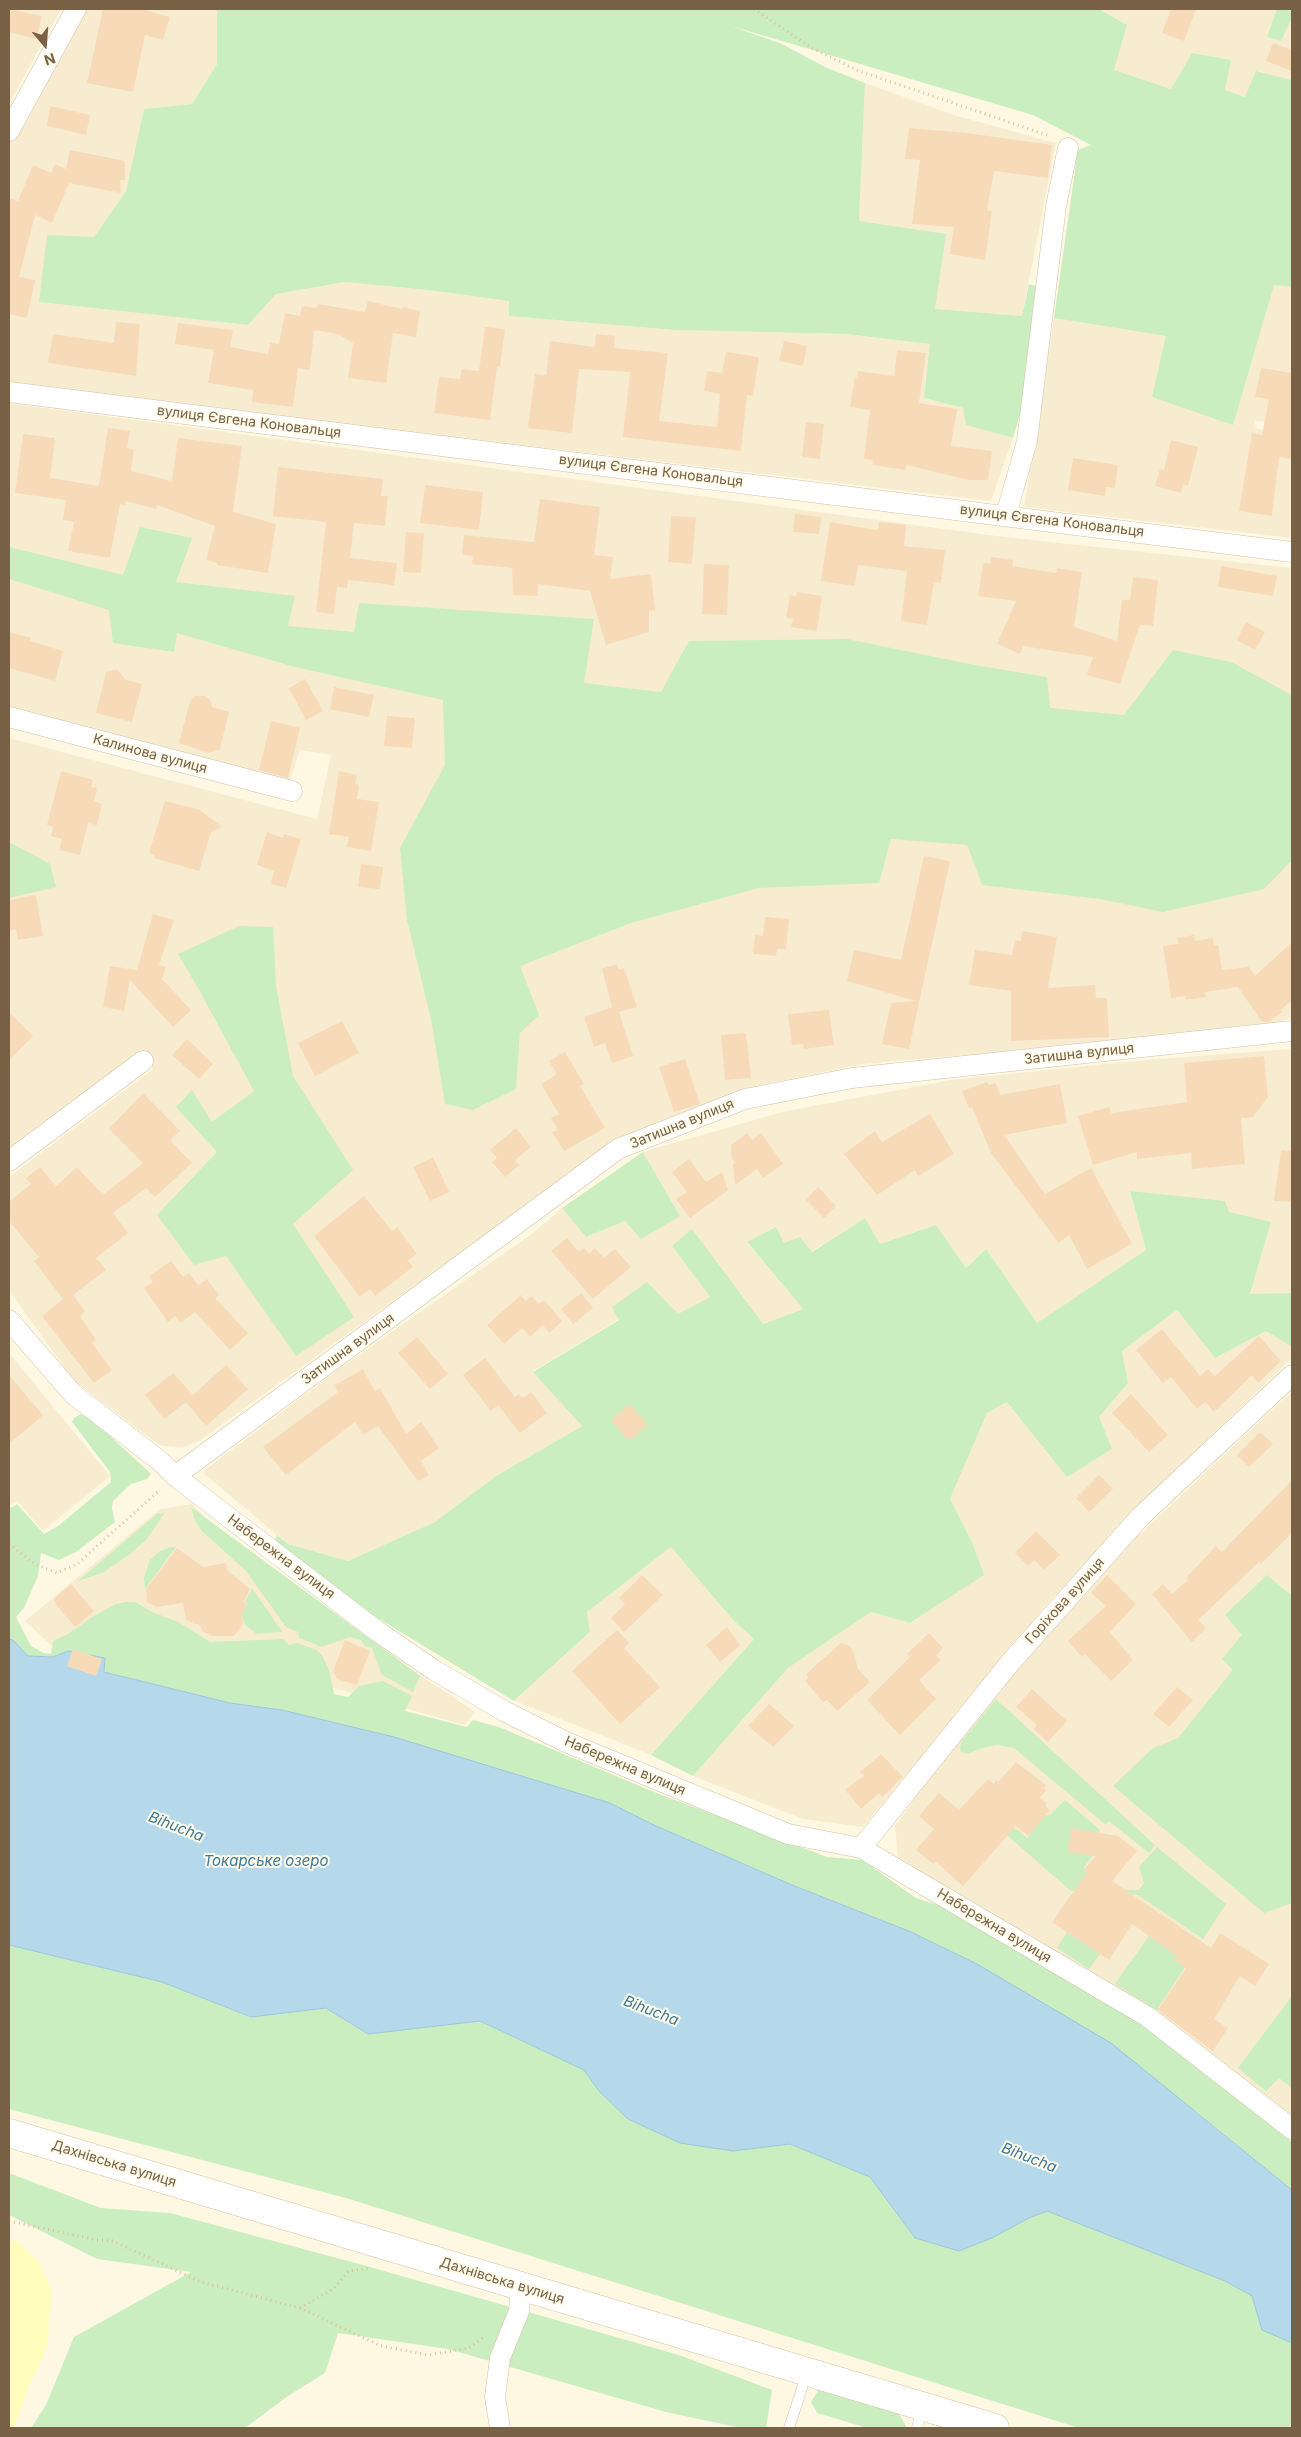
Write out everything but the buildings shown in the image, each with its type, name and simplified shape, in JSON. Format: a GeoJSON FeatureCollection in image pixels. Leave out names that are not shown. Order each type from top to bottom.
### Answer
{"type":"FeatureCollection","features":[{"type":"Feature","properties":{"kind":"street"},"geometry":{"type":"LineString","coordinates":[[9,131],[76,9]]}},
{"type":"Feature","properties":{"kind":"street"},"geometry":{"type":"LineString","coordinates":[[1006,515],[1027,441],[1056,206],[1068,148]]}},
{"type":"Feature","properties":{"kind":"street","name":"вулиця Євгена Коновальця"},"geometry":{"type":"LineString","coordinates":[[9,392],[1292,552]]}},
{"type":"Feature","properties":{"kind":"street","name":"Калинова вулиця"},"geometry":{"type":"LineString","coordinates":[[9,717],[292,791]]}},
{"type":"Feature","properties":{"kind":"street","name":"Затишна вулиця"},"geometry":{"type":"LineString","coordinates":[[175,1476],[618,1149],[745,1099],[852,1078],[1292,1031]]}},
{"type":"Feature","properties":{"kind":"street"},"geometry":{"type":"LineString","coordinates":[[9,1162],[143,1060]]}},
{"type":"Feature","properties":{"kind":"street","name":"Набережна вулиця"},"geometry":{"type":"LineString","coordinates":[[9,1320],[73,1394],[160,1461],[175,1476],[377,1631],[434,1670],[504,1712],[566,1742],[788,1834],[861,1848],[1148,2017],[1292,2130]]}},
{"type":"Feature","properties":{"kind":"street","name":"Горіхова вулиця"},"geometry":{"type":"LineString","coordinates":[[861,1848],[1009,1664],[1140,1517],[1292,1375]]}},
{"type":"Feature","properties":{"kind":"street","name":"Дахнівська вулиця"},"geometry":{"type":"LineString","coordinates":[[9,2133],[520,2298],[808,2372],[920,2417],[995,2428]]}},
{"type":"Feature","properties":{"kind":"street"},"geometry":{"type":"LineString","coordinates":[[500,2428],[495,2397],[500,2358],[520,2298]]}},
{"type":"Feature","properties":{"kind":"lane"},"geometry":{"type":"LineString","coordinates":[[789,2428],[808,2372]]}},
{"type":"Feature","properties":{"kind":"path"},"geometry":{"type":"LineString","coordinates":[[754,9],[810,47],[859,71],[1061,139],[1068,148]]}},
{"type":"Feature","properties":{"kind":"path"},"geometry":{"type":"LineString","coordinates":[[9,1544],[35,1564],[56,1573],[77,1564],[175,1476]]}},
{"type":"Feature","properties":{"kind":"path"},"geometry":{"type":"LineString","coordinates":[[9,2221],[97,2240],[113,2241],[201,2282],[300,2308],[381,2346],[428,2355],[469,2348],[520,2298]]}},
{"type":"Feature","properties":{"kind":"path"},"geometry":{"type":"LineString","coordinates":[[300,2308],[333,2289],[349,2272],[375,2268]]}},
{"type":"Feature","properties":{"kind":"shaded area"},"geometry":{"type":"Polygon","coordinates":[[[9,9],[61,9],[9,104],[9,9]]]}},
{"type":"Feature","properties":{"kind":"shaded area"},"geometry":{"type":"Polygon","coordinates":[[[76,9],[217,9],[217,64],[192,104],[144,109],[126,191],[94,237],[39,302],[248,325],[276,294],[345,282],[428,290],[510,301],[510,316],[674,330],[846,334],[931,344],[924,398],[963,408],[966,425],[1013,438],[991,501],[9,384],[9,139],[76,9]]]}},
{"type":"Feature","properties":{"kind":"shaded area"},"geometry":{"type":"Polygon","coordinates":[[[1099,9],[1277,9],[1267,37],[1281,41],[1292,18],[1292,80],[1257,71],[1246,97],[1225,90],[1171,89],[1114,70],[1127,25],[1099,9]]]}},
{"type":"Feature","properties":{"kind":"shaded area"},"geometry":{"type":"Polygon","coordinates":[[[865,83],[954,115],[1056,143],[1022,316],[934,310],[859,222],[865,83]]]}},
{"type":"Feature","properties":{"kind":"shaded area"},"geometry":{"type":"Polygon","coordinates":[[[1274,284],[1292,287],[1292,424],[1255,421],[1256,428],[1292,439],[1292,538],[1024,507],[1054,318],[1167,336],[1274,284]]]}},
{"type":"Feature","properties":{"kind":"shaded area"},"geometry":{"type":"Polygon","coordinates":[[[9,403],[1004,537],[1292,568],[1292,1017],[1262,1029],[864,1064],[746,1088],[615,1141],[199,1441],[182,1448],[159,1445],[73,1380],[9,1290],[9,1177],[153,1069],[142,1051],[9,1149],[9,738],[317,819],[331,755],[300,750],[289,783],[9,707],[9,403]]]}},
{"type":"Feature","properties":{"kind":"shaded area"},"geometry":{"type":"Polygon","coordinates":[[[1289,1049],[1292,1051],[1292,1293],[1250,1295],[1271,1222],[1130,1191],[1146,1250],[1037,1323],[986,1249],[966,1268],[936,1225],[880,1244],[865,1218],[811,1252],[784,1243],[747,1243],[803,1309],[762,1324],[672,1246],[710,1297],[678,1315],[619,1319],[533,1371],[582,1426],[496,1476],[435,1522],[348,1561],[288,1544],[202,1472],[340,1368],[533,1233],[562,1208],[586,1237],[625,1221],[680,1216],[643,1152],[782,1112],[951,1080],[1134,1061],[1289,1049]]]}},
{"type":"Feature","properties":{"kind":"shaded area"},"geometry":{"type":"Polygon","coordinates":[[[1177,1310],[1215,1358],[1266,1331],[1292,1347],[1292,1358],[1159,1486],[1047,1604],[863,1827],[803,1819],[693,1776],[788,1668],[871,1612],[910,1623],[983,1575],[972,1542],[950,1499],[987,1413],[1007,1402],[1099,1417],[1128,1383],[1122,1351],[1177,1310]]]}},
{"type":"Feature","properties":{"kind":"shaded area"},"geometry":{"type":"Polygon","coordinates":[[[9,1353],[110,1476],[43,1531],[17,1501],[11,1505],[9,1502],[9,1353]]]}},
{"type":"Feature","properties":{"kind":"shaded area"},"geometry":{"type":"Polygon","coordinates":[[[1292,1391],[1292,2123],[1151,2014],[898,1857],[895,1826],[963,1731],[1130,1543],[1292,1391]]]}},
{"type":"Feature","properties":{"kind":"shaded area"},"geometry":{"type":"Polygon","coordinates":[[[192,1504],[212,1524],[423,1677],[475,1712],[464,1725],[115,1626],[58,1652],[25,1621],[160,1509],[192,1504]]]}},
{"type":"Feature","properties":{"kind":"shaded area"},"geometry":{"type":"Polygon","coordinates":[[[671,1547],[733,1620],[754,1639],[651,1755],[515,1701],[590,1632],[587,1612],[671,1547]]]}},
{"type":"Feature","properties":{"kind":"green space"},"geometry":{"type":"Polygon","coordinates":[[[217,9],[1099,9],[1127,25],[1114,70],[1171,89],[1192,53],[1231,60],[1225,90],[1245,97],[1256,71],[1292,80],[1292,287],[1274,285],[1233,425],[1152,397],[1166,336],[1054,318],[1078,150],[1091,145],[1033,115],[731,26],[782,44],[825,67],[865,83],[859,221],[946,234],[935,309],[1022,316],[1029,284],[1039,287],[1022,407],[1013,438],[966,425],[963,408],[924,398],[930,344],[846,334],[674,330],[509,316],[509,301],[428,290],[345,282],[276,294],[248,325],[39,302],[47,235],[94,237],[126,191],[144,109],[192,104],[217,64],[217,9]]]}},
{"type":"Feature","properties":{"kind":"green space"},"geometry":{"type":"Polygon","coordinates":[[[1277,9],[1292,9],[1292,18],[1281,41],[1267,37],[1277,9]]]}},
{"type":"Feature","properties":{"kind":"green space"},"geometry":{"type":"Polygon","coordinates":[[[140,527],[192,538],[176,582],[295,596],[288,626],[354,632],[359,603],[594,619],[584,683],[661,692],[689,641],[847,639],[975,665],[1047,677],[1050,708],[1124,715],[1173,650],[1231,662],[1292,695],[1292,860],[1264,889],[1163,912],[1100,899],[982,885],[967,845],[891,839],[879,883],[759,888],[631,923],[520,966],[539,1015],[520,1033],[516,1089],[473,1110],[445,1104],[431,1019],[407,920],[400,848],[445,765],[443,700],[295,667],[177,633],[174,652],[113,643],[109,610],[9,579],[9,547],[123,575],[140,527]]]}},
{"type":"Feature","properties":{"kind":"green space"},"geometry":{"type":"Polygon","coordinates":[[[9,842],[50,864],[56,887],[9,898],[9,842]]]}},
{"type":"Feature","properties":{"kind":"green space"},"geometry":{"type":"Polygon","coordinates":[[[239,926],[273,927],[276,986],[293,1076],[353,1170],[293,1224],[354,1317],[296,1356],[226,1256],[194,1265],[157,1215],[217,1152],[176,1107],[192,1090],[212,1122],[254,1091],[178,954],[239,926]]]}},
{"type":"Feature","properties":{"kind":"green space"},"geometry":{"type":"Polygon","coordinates":[[[643,1152],[680,1216],[641,1239],[625,1221],[586,1237],[562,1208],[643,1152]]]}},
{"type":"Feature","properties":{"kind":"green space"},"geometry":{"type":"Polygon","coordinates":[[[1130,1191],[1225,1201],[1229,1212],[1271,1222],[1250,1294],[1292,1293],[1292,1347],[1266,1331],[1215,1358],[1177,1310],[1122,1351],[1128,1383],[1099,1417],[1112,1449],[1067,1477],[1007,1402],[987,1413],[950,1499],[972,1542],[984,1575],[910,1623],[871,1612],[788,1668],[693,1776],[651,1755],[754,1639],[733,1620],[671,1547],[587,1612],[590,1632],[514,1701],[353,1603],[273,1545],[277,1535],[288,1544],[348,1561],[435,1522],[496,1476],[582,1426],[533,1372],[619,1320],[612,1307],[647,1282],[678,1314],[710,1297],[672,1246],[692,1229],[763,1324],[803,1309],[747,1242],[776,1227],[784,1243],[800,1237],[812,1252],[865,1218],[880,1244],[936,1225],[966,1268],[986,1249],[1037,1323],[1146,1250],[1130,1191]]]}},
{"type":"Feature","properties":{"kind":"green space"},"geometry":{"type":"Polygon","coordinates":[[[81,1414],[95,1422],[151,1474],[147,1479],[131,1484],[113,1501],[112,1508],[115,1522],[76,1552],[59,1560],[41,1553],[38,1576],[24,1608],[16,1617],[31,1646],[44,1653],[51,1654],[53,1641],[68,1634],[92,1617],[116,1604],[126,1602],[135,1602],[152,1612],[178,1622],[210,1642],[283,1639],[289,1645],[297,1643],[315,1649],[322,1655],[329,1670],[334,1694],[348,1697],[359,1686],[383,1681],[412,1696],[405,1711],[467,1727],[473,1720],[499,1727],[659,1794],[827,1857],[862,1860],[916,1898],[957,1911],[1130,2016],[1234,2094],[1292,2142],[1292,2190],[1197,2112],[911,1932],[792,1885],[654,1825],[610,1803],[394,1737],[282,1710],[230,1703],[104,1672],[105,1658],[68,1651],[53,1657],[28,1656],[13,1640],[9,1639],[9,1505],[11,1508],[17,1504],[44,1534],[58,1526],[111,1482],[110,1472],[72,1422],[74,1418],[81,1414]]]}},
{"type":"Feature","properties":{"kind":"green space"},"geometry":{"type":"Polygon","coordinates":[[[191,1507],[420,1676],[413,1692],[382,1675],[372,1648],[365,1646],[361,1640],[350,1637],[322,1647],[299,1638],[298,1632],[286,1627],[246,1571],[202,1531],[195,1521],[191,1507]]]}},
{"type":"Feature","properties":{"kind":"green space"},"geometry":{"type":"Polygon","coordinates":[[[158,1513],[164,1514],[147,1539],[130,1554],[104,1572],[78,1581],[158,1513]]]}},
{"type":"Feature","properties":{"kind":"green space"},"geometry":{"type":"Polygon","coordinates":[[[170,1547],[176,1547],[145,1589],[144,1577],[150,1560],[157,1553],[170,1547]]]}},
{"type":"Feature","properties":{"kind":"green space"},"geometry":{"type":"Polygon","coordinates":[[[1267,1575],[1292,1596],[1292,1903],[1264,1913],[1113,1786],[1153,1748],[1178,1738],[1233,1670],[1222,1659],[1242,1635],[1225,1615],[1267,1575]]]}},
{"type":"Feature","properties":{"kind":"green space"},"geometry":{"type":"Polygon","coordinates":[[[252,1588],[283,1632],[257,1634],[244,1624],[242,1613],[252,1588]]]}},
{"type":"Feature","properties":{"kind":"green space"},"geometry":{"type":"Polygon","coordinates":[[[996,1699],[1155,1845],[1149,1853],[1109,1821],[1105,1824],[1014,1748],[997,1745],[967,1754],[960,1751],[961,1742],[996,1699]]]}},
{"type":"Feature","properties":{"kind":"green space"},"geometry":{"type":"Polygon","coordinates":[[[975,1795],[1027,1838],[1045,1815],[1051,1814],[1065,1800],[1100,1830],[1096,1836],[1102,1844],[1084,1867],[1108,1890],[1139,1890],[1144,1883],[1139,1867],[1157,1847],[1226,1904],[1203,1939],[1138,1895],[1071,1891],[969,1802],[975,1795]]]}},
{"type":"Feature","properties":{"kind":"green space"},"geometry":{"type":"Polygon","coordinates":[[[1170,1920],[1182,1928],[1170,1946],[1179,1953],[1175,1960],[1185,1967],[1157,2010],[1115,1984],[1149,1936],[1156,1941],[1170,1920]]]}},
{"type":"Feature","properties":{"kind":"green space"},"geometry":{"type":"Polygon","coordinates":[[[1067,1932],[1100,1954],[1089,1969],[1057,1948],[1067,1932]]]}},
{"type":"Feature","properties":{"kind":"green space"},"geometry":{"type":"Polygon","coordinates":[[[9,1945],[162,1982],[250,2017],[326,2008],[368,2034],[480,2021],[584,2070],[599,2091],[733,2151],[790,2144],[870,2177],[915,2238],[960,2251],[992,2238],[1029,2218],[1047,2211],[1225,2281],[1252,2296],[1262,2330],[1292,2343],[1292,2428],[1079,2428],[346,2198],[9,2109],[9,1945]]]}},
{"type":"Feature","properties":{"kind":"green space"},"geometry":{"type":"Polygon","coordinates":[[[1292,1996],[1292,2088],[1279,2078],[1266,2091],[1238,2068],[1292,1996]]]}},
{"type":"Feature","properties":{"kind":"green space"},"geometry":{"type":"Polygon","coordinates":[[[9,2173],[101,2208],[170,2213],[363,2265],[679,2355],[772,2390],[766,2428],[741,2428],[666,2412],[448,2349],[338,2333],[325,2373],[288,2396],[245,2428],[31,2428],[46,2405],[74,2337],[191,2272],[97,2259],[9,2215],[9,2173]]]}},
{"type":"Feature","properties":{"kind":"green space"},"geometry":{"type":"Polygon","coordinates":[[[819,2389],[897,2410],[907,2428],[867,2428],[817,2413],[811,2402],[819,2389]]]}},
{"type":"Feature","properties":{"kind":"sand"},"geometry":{"type":"Polygon","coordinates":[[[9,2240],[19,2242],[40,2263],[51,2289],[48,2345],[30,2384],[14,2428],[9,2428],[9,2240]]]}},
{"type":"Feature","properties":{"kind":"water","name":"Токарське озеро"},"geometry":{"type":"Polygon","coordinates":[[[9,1639],[13,1640],[28,1656],[53,1657],[68,1651],[105,1658],[104,1672],[230,1703],[282,1710],[394,1737],[610,1803],[654,1825],[792,1885],[911,1932],[977,1964],[1111,2043],[1292,2190],[1292,2343],[1262,2330],[1252,2296],[1225,2281],[1047,2211],[1029,2218],[992,2238],[959,2251],[915,2238],[870,2177],[790,2144],[733,2151],[680,2143],[628,2119],[599,2091],[584,2070],[480,2021],[368,2034],[326,2008],[251,2017],[162,1982],[9,1945],[9,1639]]]}},
{"type":"Feature","properties":{"kind":"water label","name":"Bihucha"},"geometry":{"type":"Point","coordinates":[176,1827]}},
{"type":"Feature","properties":{"kind":"water label","name":"Bihucha"},"geometry":{"type":"Point","coordinates":[651,2011]}},
{"type":"Feature","properties":{"kind":"water label","name":"Bihucha"},"geometry":{"type":"Point","coordinates":[1029,2158]}}]}
